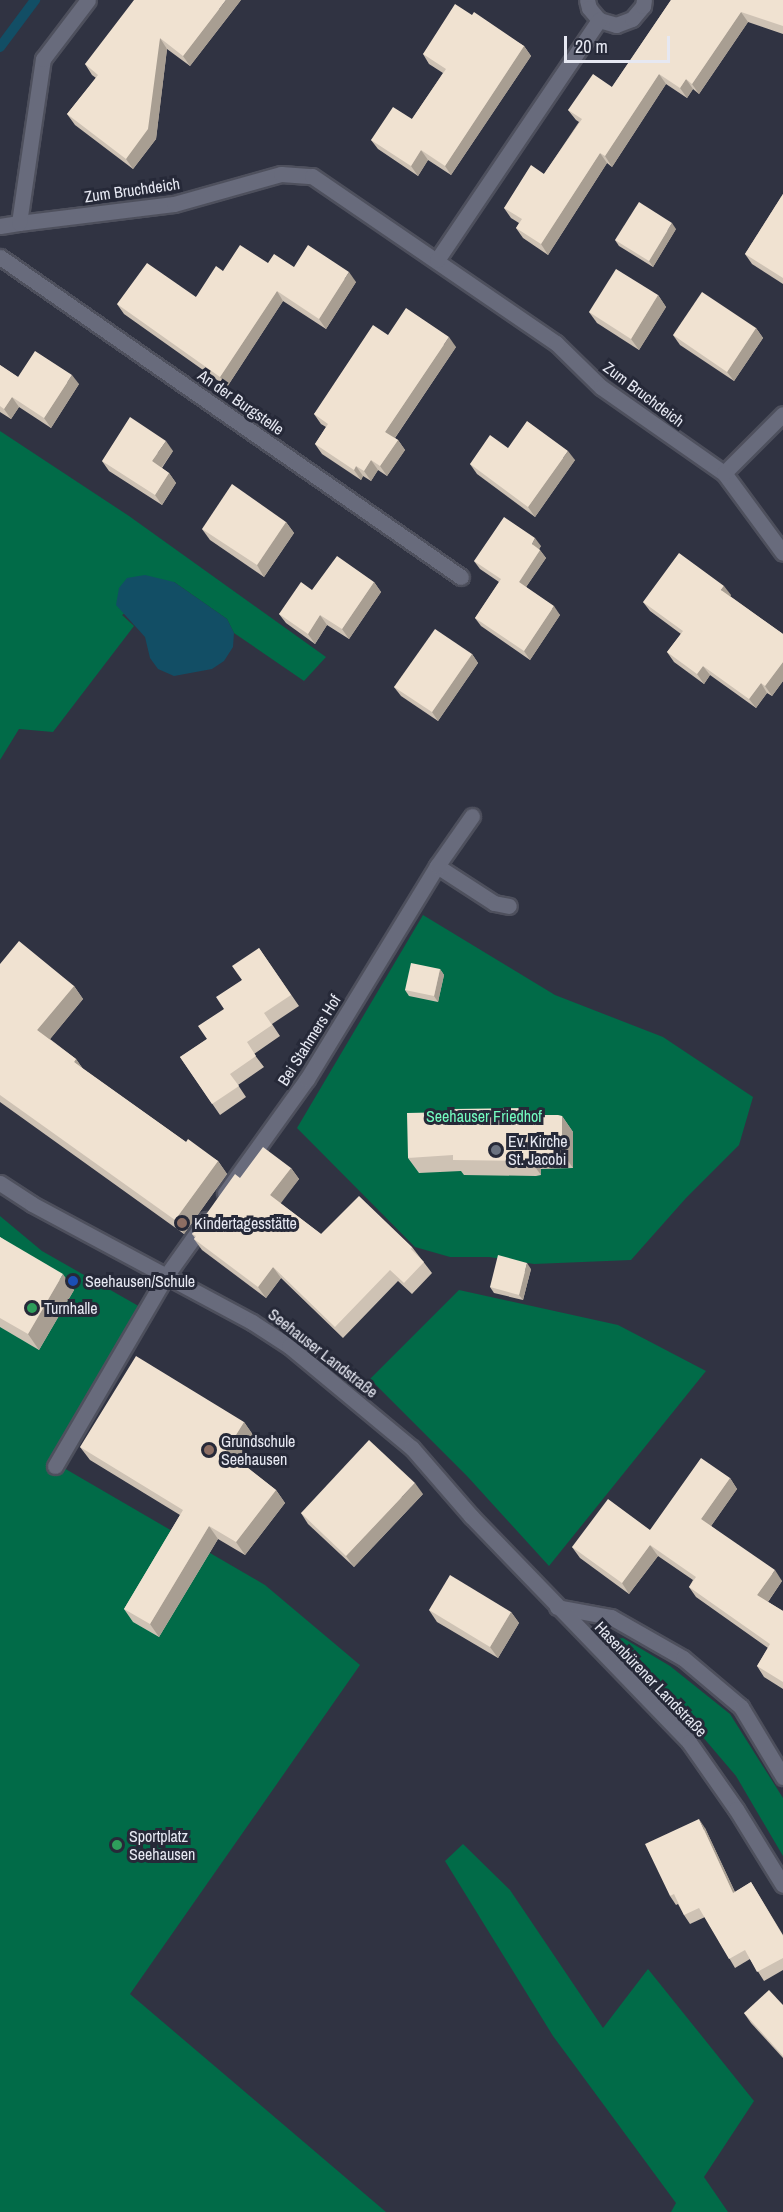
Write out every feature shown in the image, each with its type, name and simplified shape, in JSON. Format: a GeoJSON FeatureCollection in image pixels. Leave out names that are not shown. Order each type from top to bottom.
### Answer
{"type":"FeatureCollection","features":[{"type":"Feature","properties":{"kind":"street"},"geometry":{"type":"LineString","coordinates":[[0,226],[19,223],[43,58],[88,0]]}},
{"type":"Feature","properties":{"kind":"street"},"geometry":{"type":"LineString","coordinates":[[587,0],[589,8],[599,20],[616,24],[632,20],[643,6],[644,0]]}},
{"type":"Feature","properties":{"kind":"street"},"geometry":{"type":"LineString","coordinates":[[437,260],[599,20]]}},
{"type":"Feature","properties":{"kind":"street","name":"Zum Bruchdeich"},"geometry":{"type":"LineString","coordinates":[[19,223],[174,204],[281,174],[312,176],[556,343],[601,387],[724,473],[783,553]]}},
{"type":"Feature","properties":{"kind":"street","name":"An der Burgstelle"},"geometry":{"type":"LineString","coordinates":[[0,257],[461,577]]}},
{"type":"Feature","properties":{"kind":"street"},"geometry":{"type":"LineString","coordinates":[[724,473],[783,414]]}},
{"type":"Feature","properties":{"kind":"street","name":"Bei Stahmers Hof"},"geometry":{"type":"LineString","coordinates":[[55,1466],[166,1276],[307,1079],[437,866],[472,816]]}},
{"type":"Feature","properties":{"kind":"street"},"geometry":{"type":"LineString","coordinates":[[437,866],[494,903],[509,906]]}},
{"type":"Feature","properties":{"kind":"street","name":"Seehauser Landstraße"},"geometry":{"type":"LineString","coordinates":[[0,1183],[32,1204],[252,1322],[289,1346],[412,1448],[471,1516]]}},
{"type":"Feature","properties":{"kind":"street","name":"Hasenbürener Landstraße"},"geometry":{"type":"LineString","coordinates":[[471,1516],[689,1742],[736,1809],[783,1885]]}},
{"type":"Feature","properties":{"kind":"street"},"geometry":{"type":"LineString","coordinates":[[557,1606],[611,1617],[683,1658],[741,1707],[783,1778]]}},
{"type":"Feature","properties":{"kind":"green space"},"geometry":{"type":"Polygon","coordinates":[[[0,431],[129,516],[326,657],[304,681],[234,633],[227,619],[174,582],[122,615],[134,626],[53,732],[19,729],[0,760],[0,431]]]}},
{"type":"Feature","properties":{"kind":"green space","name":"Seehauser Friedhof"},"geometry":{"type":"Polygon","coordinates":[[[423,915],[555,995],[663,1037],[753,1097],[739,1145],[686,1198],[631,1260],[534,1264],[489,1257],[450,1257],[415,1247],[297,1128],[423,915]]]}},
{"type":"Feature","properties":{"kind":"green space","name":"Sportplatz Seehausen"},"geometry":{"type":"Polygon","coordinates":[[[0,1216],[42,1251],[149,1312],[57,1464],[265,1585],[360,1665],[130,1994],[386,2212],[0,2212],[0,1216]]]}},
{"type":"Feature","properties":{"kind":"green space"},"geometry":{"type":"Polygon","coordinates":[[[459,1290],[618,1325],[706,1371],[549,1566],[467,1476],[370,1379],[459,1290]]]}},
{"type":"Feature","properties":{"kind":"green space"},"geometry":{"type":"Polygon","coordinates":[[[623,1638],[670,1666],[730,1714],[783,1798],[783,1856],[736,1776],[662,1689],[604,1641],[623,1638]]]}},
{"type":"Feature","properties":{"kind":"green space"},"geometry":{"type":"Polygon","coordinates":[[[463,1844],[510,1890],[603,2028],[648,1969],[754,2101],[704,2177],[728,2212],[671,2212],[676,2203],[553,2036],[445,1861],[463,1844]]]}},
{"type":"Feature","properties":{"kind":"water"},"geometry":{"type":"Polygon","coordinates":[[[145,575],[174,582],[227,619],[234,633],[233,647],[224,661],[212,669],[174,676],[158,669],[150,658],[145,637],[116,605],[119,588],[127,578],[145,575]]]}},
{"type":"Feature","properties":{"kind":"building"},"geometry":{"type":"Polygon","coordinates":[[[134,0],[226,0],[183,56],[160,38],[148,129],[126,159],[67,114],[98,75],[85,64],[134,0]]]}},
{"type":"Feature","properties":{"kind":"building"},"geometry":{"type":"Polygon","coordinates":[[[671,0],[783,0],[783,26],[741,12],[692,84],[686,79],[680,88],[659,74],[605,156],[600,153],[541,244],[516,228],[522,219],[504,208],[531,165],[544,174],[582,119],[568,110],[593,74],[612,87],[671,0]]]}},
{"type":"Feature","properties":{"kind":"building"},"geometry":{"type":"Polygon","coordinates":[[[455,4],[472,15],[474,12],[524,46],[445,166],[421,150],[411,166],[371,140],[393,107],[412,119],[446,69],[423,54],[455,4]]]}},
{"type":"Feature","properties":{"kind":"building"},"geometry":{"type":"Polygon","coordinates":[[[783,194],[783,278],[745,254],[783,194]]]}},
{"type":"Feature","properties":{"kind":"building"},"geometry":{"type":"Polygon","coordinates":[[[639,202],[672,223],[649,261],[615,240],[639,202]]]}},
{"type":"Feature","properties":{"kind":"building"},"geometry":{"type":"Polygon","coordinates":[[[240,245],[268,263],[274,254],[294,267],[308,245],[349,272],[319,319],[277,291],[220,377],[117,304],[147,263],[196,297],[216,266],[223,271],[240,245]]]}},
{"type":"Feature","properties":{"kind":"building"},"geometry":{"type":"Polygon","coordinates":[[[616,269],[658,295],[631,339],[589,312],[616,269]]]}},
{"type":"Feature","properties":{"kind":"building"},"geometry":{"type":"Polygon","coordinates":[[[702,292],[756,328],[727,372],[673,335],[702,292]]]}},
{"type":"Feature","properties":{"kind":"building"},"geometry":{"type":"Polygon","coordinates":[[[406,308],[449,337],[385,432],[398,440],[380,466],[371,460],[364,471],[356,466],[354,470],[315,444],[328,424],[314,414],[373,325],[388,335],[406,308]]]}},
{"type":"Feature","properties":{"kind":"building"},"geometry":{"type":"Polygon","coordinates":[[[35,351],[72,375],[44,418],[12,397],[4,409],[0,406],[0,365],[18,377],[35,351]]]}},
{"type":"Feature","properties":{"kind":"building"},"geometry":{"type":"Polygon","coordinates":[[[130,417],[166,441],[152,461],[169,473],[155,495],[102,461],[130,417]]]}},
{"type":"Feature","properties":{"kind":"building"},"geometry":{"type":"Polygon","coordinates":[[[527,421],[568,451],[528,507],[470,464],[490,435],[508,448],[527,421]]]}},
{"type":"Feature","properties":{"kind":"building"},"geometry":{"type":"Polygon","coordinates":[[[232,484],[286,522],[257,565],[202,529],[232,484]]]}},
{"type":"Feature","properties":{"kind":"building"},"geometry":{"type":"Polygon","coordinates":[[[504,517],[535,538],[532,544],[540,550],[519,582],[554,606],[524,651],[475,618],[501,579],[474,561],[504,517]]]}},
{"type":"Feature","properties":{"kind":"building"},"geometry":{"type":"Polygon","coordinates":[[[679,553],[724,586],[721,590],[783,634],[783,662],[765,686],[761,683],[749,699],[703,666],[697,674],[667,652],[683,631],[643,602],[679,553]]]}},
{"type":"Feature","properties":{"kind":"building"},"geometry":{"type":"Polygon","coordinates":[[[337,556],[374,582],[342,629],[320,615],[308,634],[279,614],[301,582],[312,590],[337,556]]]}},
{"type":"Feature","properties":{"kind":"building"},"geometry":{"type":"Polygon","coordinates":[[[435,629],[472,654],[432,712],[394,687],[435,629]]]}},
{"type":"Feature","properties":{"kind":"building"},"geometry":{"type":"Polygon","coordinates":[[[19,941],[74,986],[37,1030],[76,1059],[74,1062],[186,1142],[188,1139],[218,1161],[175,1220],[0,1095],[0,964],[19,941]]]}},
{"type":"Feature","properties":{"kind":"building"},"geometry":{"type":"Polygon","coordinates":[[[259,948],[291,995],[264,1013],[272,1025],[247,1042],[256,1056],[230,1074],[239,1086],[212,1104],[180,1057],[207,1039],[198,1026],[224,1009],[216,997],[242,980],[232,966],[259,948]]]}},
{"type":"Feature","properties":{"kind":"building"},"geometry":{"type":"Polygon","coordinates":[[[411,963],[440,969],[434,996],[405,990],[411,963]]]}},
{"type":"Feature","properties":{"kind":"building","name":"Ev. Kirche St. Jacobi"},"geometry":{"type":"Polygon","coordinates":[[[525,1108],[529,1110],[529,1115],[562,1116],[562,1152],[530,1154],[530,1160],[525,1161],[453,1160],[453,1155],[408,1158],[407,1113],[454,1112],[453,1109],[525,1108]]]}},
{"type":"Feature","properties":{"kind":"building"},"geometry":{"type":"Polygon","coordinates":[[[263,1147],[291,1168],[270,1195],[321,1234],[359,1196],[412,1247],[411,1249],[424,1262],[404,1283],[390,1270],[335,1327],[273,1267],[258,1287],[194,1239],[196,1236],[192,1234],[235,1174],[240,1178],[263,1147]]]}},
{"type":"Feature","properties":{"kind":"building","name":"Turnhalle"},"geometry":{"type":"Polygon","coordinates":[[[0,1237],[63,1274],[28,1334],[0,1318],[0,1237]]]}},
{"type":"Feature","properties":{"kind":"building"},"geometry":{"type":"Polygon","coordinates":[[[498,1255],[527,1263],[519,1295],[490,1287],[498,1255]]]}},
{"type":"Feature","properties":{"kind":"building"},"geometry":{"type":"Polygon","coordinates":[[[136,1356],[244,1422],[226,1451],[276,1490],[236,1542],[209,1526],[150,1624],[124,1609],[183,1510],[80,1447],[136,1356]]]}},
{"type":"Feature","properties":{"kind":"building"},"geometry":{"type":"Polygon","coordinates":[[[369,1440],[415,1483],[346,1556],[301,1513],[369,1440]]]}},
{"type":"Feature","properties":{"kind":"building"},"geometry":{"type":"Polygon","coordinates":[[[701,1458],[730,1478],[701,1519],[775,1570],[757,1595],[783,1611],[783,1682],[757,1666],[770,1644],[689,1587],[696,1577],[650,1545],[622,1583],[572,1547],[608,1499],[650,1530],[701,1458]]]}},
{"type":"Feature","properties":{"kind":"building"},"geometry":{"type":"Polygon","coordinates":[[[450,1575],[511,1612],[490,1647],[429,1610],[450,1575]]]}},
{"type":"Feature","properties":{"kind":"building"},"geometry":{"type":"Polygon","coordinates":[[[699,1819],[733,1893],[751,1882],[783,1936],[783,1958],[757,1972],[745,1950],[729,1959],[699,1908],[684,1915],[674,1894],[670,1896],[645,1844],[699,1819]]]}},
{"type":"Feature","properties":{"kind":"building"},"geometry":{"type":"Polygon","coordinates":[[[769,1990],[783,2005],[783,2056],[744,2013],[769,1990]]]}},
{"type":"Feature","properties":{"kind":"waterway"},"geometry":{"type":"LineString","coordinates":[[0,47],[35,0]]}},
{"type":"Feature","properties":{"kind":"place","name":"Ev. Kirche St. Jacobi"},"geometry":{"type":"Point","coordinates":[496,1150]}},
{"type":"Feature","properties":{"kind":"place","name":"Kindertagesstätte"},"geometry":{"type":"Point","coordinates":[182,1223]}},
{"type":"Feature","properties":{"kind":"place","name":"Seehausen/Schule"},"geometry":{"type":"Point","coordinates":[73,1281]}},
{"type":"Feature","properties":{"kind":"place","name":"Turnhalle"},"geometry":{"type":"Point","coordinates":[32,1308]}},
{"type":"Feature","properties":{"kind":"place","name":"Grundschule Seehausen"},"geometry":{"type":"Point","coordinates":[209,1450]}},
{"type":"Feature","properties":{"kind":"place","name":"Sportplatz Seehausen"},"geometry":{"type":"Point","coordinates":[117,1845]}}]}
